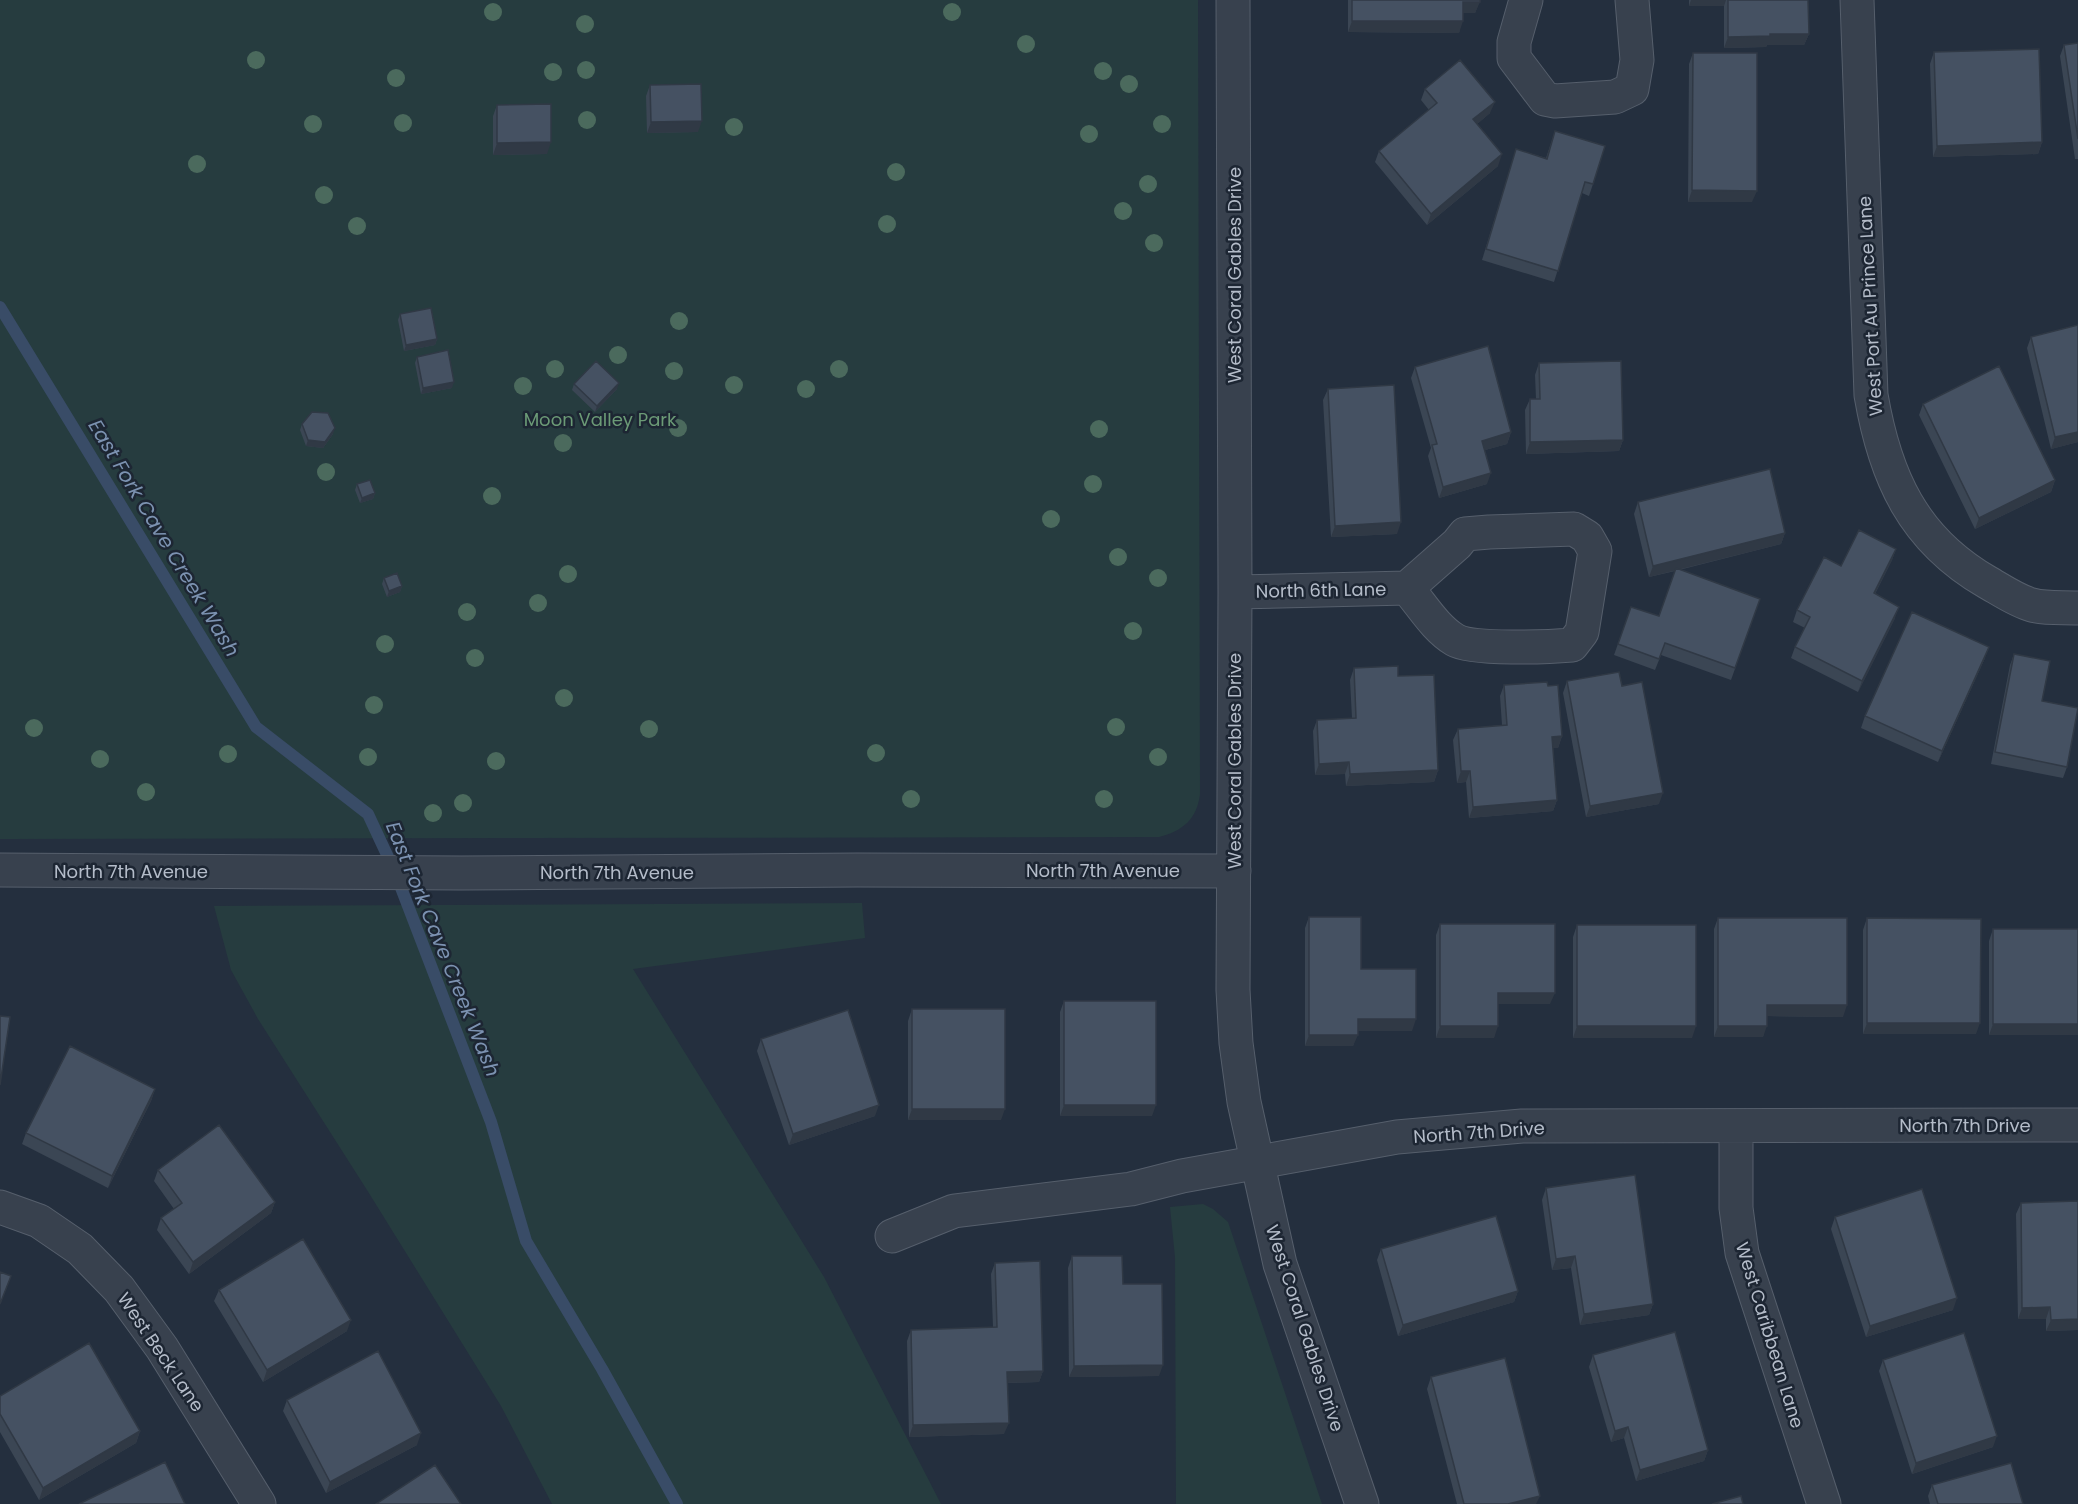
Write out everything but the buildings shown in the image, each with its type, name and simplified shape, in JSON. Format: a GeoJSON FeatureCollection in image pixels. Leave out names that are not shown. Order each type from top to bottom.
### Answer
{"type":"FeatureCollection","features":[{"type":"Feature","properties":{"kind":"street","name":"West Coral Gables Drive"},"geometry":{"type":"LineString","coordinates":[[1233,0],[1233,990],[1236,1043],[1244,1102],[1256,1163],[1280,1264],[1362,1504]]}},
{"type":"Feature","properties":{"kind":"street"},"geometry":{"type":"LineString","coordinates":[[1526,0],[1514,42],[1514,58],[1545,99],[1556,101],[1615,97],[1632,89],[1637,60],[1632,0]]}},
{"type":"Feature","properties":{"kind":"street","name":"West Port Au Prince Lane"},"geometry":{"type":"LineString","coordinates":[[1857,0],[1871,395],[1876,427],[1888,466],[1901,497],[1944,552],[1976,576],[2033,605],[2078,608]]}},
{"type":"Feature","properties":{"kind":"street","name":"North 6th Lane"},"geometry":{"type":"LineString","coordinates":[[1234,592],[1407,588],[1457,544],[1465,534],[1488,531],[1574,530],[1587,537],[1595,551],[1582,632],[1572,645],[1484,646],[1457,641],[1443,631],[1407,588]]}},
{"type":"Feature","properties":{"kind":"street"},"geometry":{"type":"LineString","coordinates":[[2078,582],[2078,594]]}},
{"type":"Feature","properties":{"kind":"street","name":"North 7th Avenue"},"geometry":{"type":"LineString","coordinates":[[0,870],[461,873],[845,870],[1234,871]]}},
{"type":"Feature","properties":{"kind":"street","name":"North 7th Drive"},"geometry":{"type":"LineString","coordinates":[[892,1236],[954,1211],[1131,1189],[1182,1176],[1397,1137],[1460,1131],[1522,1126],[2078,1125]]}},
{"type":"Feature","properties":{"kind":"street","name":"West Caribbean Lane"},"geometry":{"type":"LineString","coordinates":[[1736,1126],[1736,1208],[1742,1253],[1824,1504]]}},
{"type":"Feature","properties":{"kind":"street","name":"West Beck Lane"},"geometry":{"type":"LineString","coordinates":[[0,1207],[39,1221],[80,1250],[119,1289],[162,1348],[259,1504]]}},
{"type":"Feature","properties":{"kind":"green space","name":"Moon Valley Park"},"geometry":{"type":"Polygon","coordinates":[[[0,0],[1198,0],[1200,794],[1192,817],[1182,827],[1159,837],[0,839],[0,0]]]}},
{"type":"Feature","properties":{"kind":"green space"},"geometry":{"type":"Polygon","coordinates":[[[862,903],[865,938],[633,969],[824,1277],[941,1504],[552,1504],[501,1406],[258,1019],[231,970],[214,906],[862,903]]]}},
{"type":"Feature","properties":{"kind":"green space"},"geometry":{"type":"Polygon","coordinates":[[[1203,1204],[1228,1222],[1322,1504],[1176,1504],[1175,1257],[1170,1207],[1203,1204]]]}},
{"type":"Feature","properties":{"kind":"waterway","name":"East Fork Cave Creek Wash"},"geometry":{"type":"LineString","coordinates":[[0,307],[256,727],[368,814],[395,872],[491,1122],[526,1241],[602,1369],[677,1504]]}}]}
